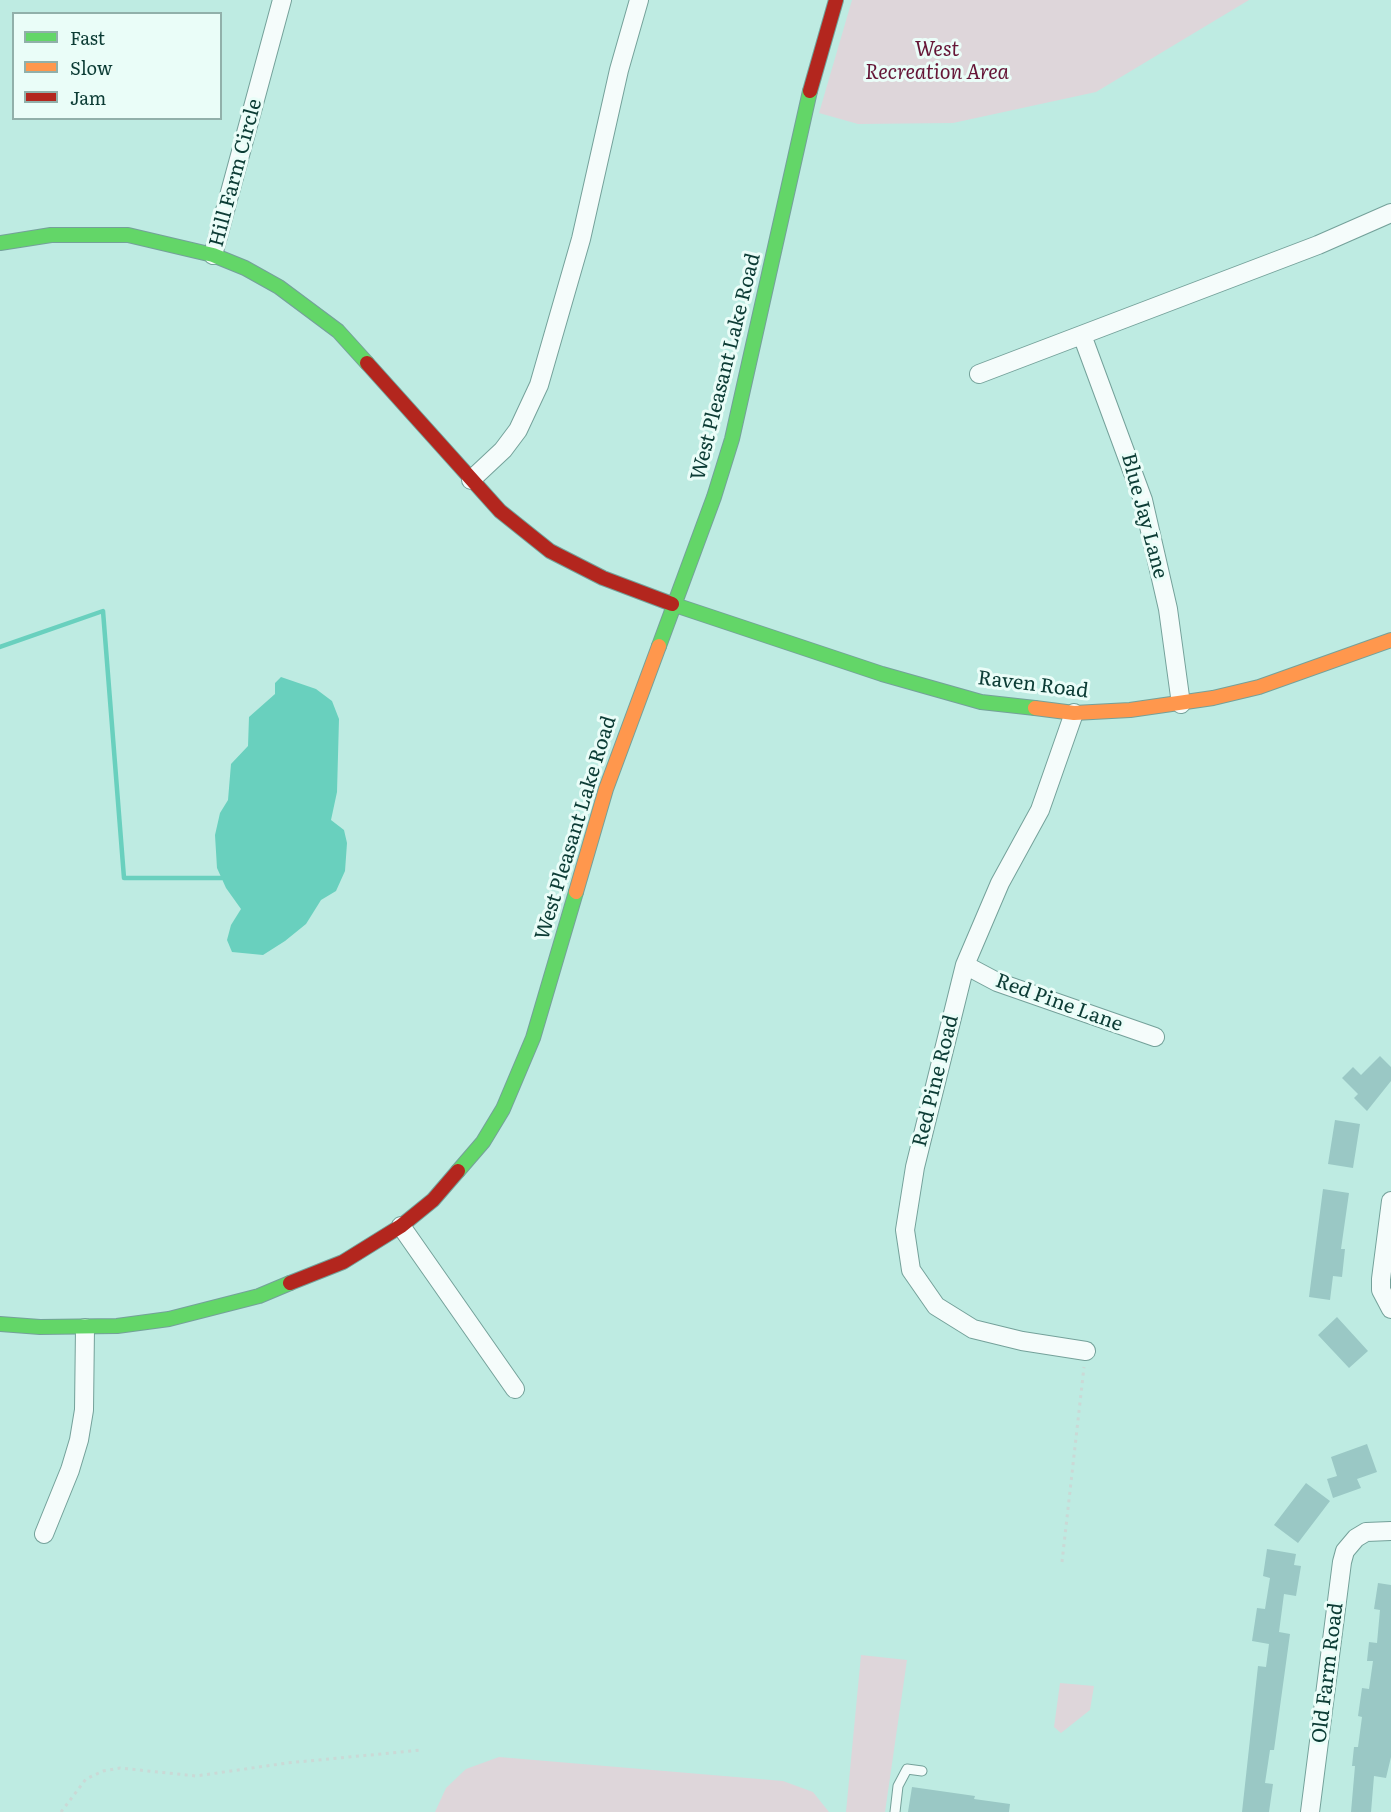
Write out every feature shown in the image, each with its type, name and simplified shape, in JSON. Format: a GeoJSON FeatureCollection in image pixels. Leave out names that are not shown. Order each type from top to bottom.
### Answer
{"type":"FeatureCollection","features":[{"type":"Feature","properties":{"kind":"street","name":"Hill Farm Circle"},"geometry":{"type":"LineString","coordinates":[[282,0],[213,255],[279,287],[338,332],[500,511],[550,551],[595,575],[673,605]]}},
{"type":"Feature","properties":{"kind":"street"},"geometry":{"type":"LineString","coordinates":[[471,480],[503,450],[518,430],[539,385],[580,239],[619,70],[639,0]]}},
{"type":"Feature","properties":{"kind":"street","name":"West Pleasant Lake Road"},"geometry":{"type":"LineString","coordinates":[[0,1324],[84,1328],[169,1319],[259,1296],[343,1262],[401,1226],[459,1172],[498,1117],[520,1074],[533,1038],[606,789],[714,497],[732,438],[810,91],[836,0]]}},
{"type":"Feature","properties":{"kind":"street"},"geometry":{"type":"LineString","coordinates":[[979,374],[1318,245],[1391,213]]}},
{"type":"Feature","properties":{"kind":"street"},"geometry":{"type":"LineString","coordinates":[[0,243],[51,235],[89,233],[166,242],[213,255]]}},
{"type":"Feature","properties":{"kind":"street","name":"Blue Jay Lane"},"geometry":{"type":"LineString","coordinates":[[1082,334],[1125,448],[1155,544],[1168,609],[1181,704]]}},
{"type":"Feature","properties":{"kind":"street","name":"Raven Road"},"geometry":{"type":"LineString","coordinates":[[673,605],[882,674],[981,702],[1074,713],[1181,704],[1259,687],[1391,640]]}},
{"type":"Feature","properties":{"kind":"street","name":"Red Pine Road"},"geometry":{"type":"LineString","coordinates":[[1074,713],[1040,810],[1000,883],[965,965],[915,1167],[905,1230],[911,1270],[936,1306],[973,1329],[1022,1341],[1086,1351]]}},
{"type":"Feature","properties":{"kind":"street","name":"Red Pine Lane"},"geometry":{"type":"LineString","coordinates":[[965,965],[997,982],[1155,1037]]}},
{"type":"Feature","properties":{"kind":"street"},"geometry":{"type":"LineString","coordinates":[[1391,1201],[1381,1290],[1391,1309]]}},
{"type":"Feature","properties":{"kind":"street"},"geometry":{"type":"LineString","coordinates":[[401,1226],[515,1389]]}},
{"type":"Feature","properties":{"kind":"street"},"geometry":{"type":"LineString","coordinates":[[44,1534],[66,1482],[79,1440],[84,1410],[84,1328]]}},
{"type":"Feature","properties":{"kind":"street","name":"Old Farm Road"},"geometry":{"type":"LineString","coordinates":[[1310,1812],[1342,1562],[1346,1551],[1356,1538],[1366,1532],[1391,1531]]}},
{"type":"Feature","properties":{"kind":"lane"},"geometry":{"type":"LineString","coordinates":[[895,1812],[898,1786],[907,1769],[922,1771]]}},
{"type":"Feature","properties":{"kind":"path"},"geometry":{"type":"LineString","coordinates":[[1062,1562],[1086,1351]]}},
{"type":"Feature","properties":{"kind":"path"},"geometry":{"type":"LineString","coordinates":[[61,1812],[86,1779],[103,1771],[120,1768],[196,1776],[287,1763],[422,1750]]}},
{"type":"Feature","properties":{"kind":"green space","name":"West Recreation Area"},"geometry":{"type":"Polygon","coordinates":[[[852,0],[1249,0],[1096,92],[953,123],[858,124],[819,113],[852,0]]]}},
{"type":"Feature","properties":{"kind":"green space"},"geometry":{"type":"Polygon","coordinates":[[[861,1655],[907,1660],[885,1812],[846,1812],[861,1655]]]}},
{"type":"Feature","properties":{"kind":"green space"},"geometry":{"type":"Polygon","coordinates":[[[1060,1683],[1094,1686],[1090,1710],[1061,1733],[1054,1727],[1060,1683]]]}},
{"type":"Feature","properties":{"kind":"green space"},"geometry":{"type":"Polygon","coordinates":[[[499,1757],[783,1781],[813,1792],[829,1812],[435,1812],[446,1788],[466,1769],[499,1757]]]}},
{"type":"Feature","properties":{"kind":"shaded area"},"geometry":{"type":"Polygon","coordinates":[[[281,677],[316,689],[332,701],[339,719],[337,792],[331,820],[344,830],[347,843],[345,871],[336,891],[321,900],[306,924],[285,941],[263,955],[232,952],[227,940],[231,925],[241,909],[226,888],[217,868],[215,835],[220,813],[228,800],[231,764],[248,746],[249,717],[275,694],[275,683],[281,677]]]}},
{"type":"Feature","properties":{"kind":"building"},"geometry":{"type":"Polygon","coordinates":[[[1380,1056],[1391,1067],[1391,1081],[1367,1111],[1354,1098],[1358,1094],[1342,1078],[1353,1067],[1361,1075],[1380,1056]]]}},
{"type":"Feature","properties":{"kind":"building"},"geometry":{"type":"Polygon","coordinates":[[[1335,1120],[1360,1124],[1353,1168],[1328,1164],[1335,1120]]]}},
{"type":"Feature","properties":{"kind":"building"},"geometry":{"type":"Polygon","coordinates":[[[1323,1189],[1349,1193],[1341,1249],[1345,1249],[1342,1277],[1333,1276],[1330,1300],[1309,1297],[1323,1189]]]}},
{"type":"Feature","properties":{"kind":"building"},"geometry":{"type":"Polygon","coordinates":[[[1337,1317],[1368,1351],[1349,1368],[1318,1335],[1337,1317]]]}},
{"type":"Feature","properties":{"kind":"building"},"geometry":{"type":"Polygon","coordinates":[[[1367,1444],[1377,1472],[1357,1479],[1361,1488],[1333,1498],[1327,1479],[1337,1476],[1331,1457],[1367,1444]]]}},
{"type":"Feature","properties":{"kind":"building"},"geometry":{"type":"Polygon","coordinates":[[[1306,1483],[1330,1501],[1298,1543],[1274,1525],[1306,1483]]]}},
{"type":"Feature","properties":{"kind":"building"},"geometry":{"type":"Polygon","coordinates":[[[1267,1549],[1296,1554],[1294,1565],[1301,1566],[1296,1596],[1284,1594],[1279,1632],[1290,1634],[1274,1750],[1270,1750],[1265,1783],[1273,1784],[1269,1812],[1242,1812],[1258,1666],[1266,1667],[1269,1644],[1252,1641],[1257,1608],[1265,1609],[1270,1578],[1263,1576],[1267,1549]]]}},
{"type":"Feature","properties":{"kind":"building"},"geometry":{"type":"Polygon","coordinates":[[[1378,1583],[1391,1585],[1391,1757],[1386,1778],[1374,1776],[1371,1812],[1351,1812],[1355,1766],[1352,1766],[1354,1747],[1358,1747],[1362,1717],[1358,1716],[1362,1688],[1369,1689],[1373,1661],[1367,1661],[1369,1642],[1377,1643],[1380,1610],[1374,1609],[1378,1583]]]}},
{"type":"Feature","properties":{"kind":"building"},"geometry":{"type":"Polygon","coordinates":[[[912,1787],[975,1796],[974,1799],[1010,1804],[1009,1812],[908,1812],[912,1787]]]}},
{"type":"Feature","properties":{"kind":"waterway"},"geometry":{"type":"LineString","coordinates":[[0,647],[103,611],[124,878],[222,878]]}},
{"type":"Feature","properties":{"kind":"traffic: fast"},"geometry":{"type":"LineString","coordinates":[[659,646],[714,497],[732,439],[810,91]]}},
{"type":"Feature","properties":{"kind":"traffic: fast"},"geometry":{"type":"LineString","coordinates":[[0,243],[51,235],[128,235],[213,255],[245,268],[279,287],[338,331],[367,363]]}},
{"type":"Feature","properties":{"kind":"traffic: fast"},"geometry":{"type":"LineString","coordinates":[[672,604],[882,674],[981,702],[1035,708]]}},
{"type":"Feature","properties":{"kind":"traffic: fast"},"geometry":{"type":"LineString","coordinates":[[458,1171],[483,1142],[503,1109],[533,1038],[576,892]]}},
{"type":"Feature","properties":{"kind":"traffic: fast"},"geometry":{"type":"LineString","coordinates":[[0,1324],[40,1327],[117,1326],[169,1319],[259,1296],[290,1283]]}},
{"type":"Feature","properties":{"kind":"traffic: slow"},"geometry":{"type":"LineString","coordinates":[[1035,708],[1074,713],[1130,710],[1213,698],[1259,687],[1391,640]]}},
{"type":"Feature","properties":{"kind":"traffic: slow"},"geometry":{"type":"LineString","coordinates":[[576,892],[606,789],[659,646]]}},
{"type":"Feature","properties":{"kind":"traffic: jam"},"geometry":{"type":"LineString","coordinates":[[810,91],[836,0]]}},
{"type":"Feature","properties":{"kind":"traffic: jam"},"geometry":{"type":"LineString","coordinates":[[367,363],[500,511],[550,551],[603,578],[672,604]]}},
{"type":"Feature","properties":{"kind":"traffic: jam"},"geometry":{"type":"LineString","coordinates":[[290,1283],[343,1262],[401,1226],[433,1200],[458,1171]]}}]}
